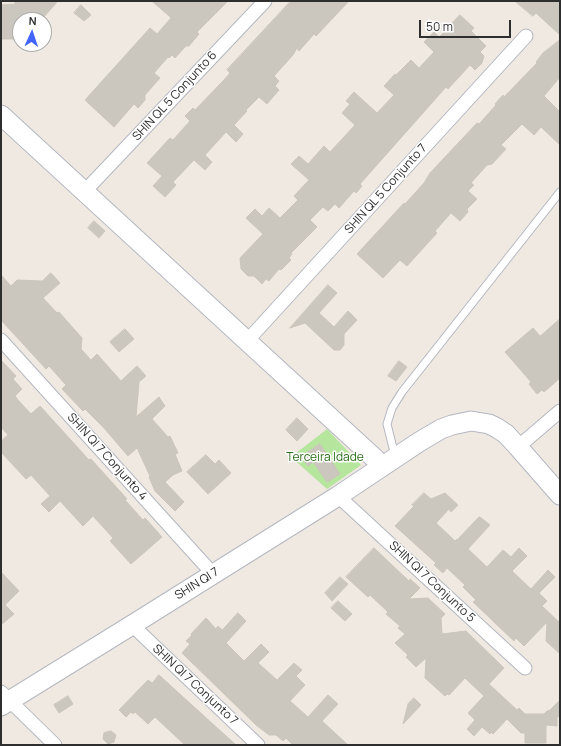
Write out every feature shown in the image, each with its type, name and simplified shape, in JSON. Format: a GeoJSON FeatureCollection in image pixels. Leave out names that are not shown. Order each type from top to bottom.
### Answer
{"type":"FeatureCollection","features":[{"type":"Feature","properties":{"kind":"street","name":"SHIN QL 5 Conjunto 6"},"geometry":{"type":"LineString","coordinates":[[85,191],[265,1]]}},
{"type":"Feature","properties":{"kind":"street","name":"SHIN QL 5 Conjunto 7"},"geometry":{"type":"LineString","coordinates":[[247,341],[526,36]]}},
{"type":"Feature","properties":{"kind":"street"},"geometry":{"type":"LineString","coordinates":[[1,115],[247,341],[389,462]]}},
{"type":"Feature","properties":{"kind":"street","name":"SHIN QI 7 Conjunto 4"},"geometry":{"type":"LineString","coordinates":[[1,340],[213,574]]}},
{"type":"Feature","properties":{"kind":"street"},"geometry":{"type":"LineString","coordinates":[[518,447],[560,411]]}},
{"type":"Feature","properties":{"kind":"street","name":"SHIN QI 7"},"geometry":{"type":"LineString","coordinates":[[55,745],[4,700],[132,625],[338,496],[440,429],[462,422],[471,421],[489,424],[497,428],[506,434],[560,495]]}},
{"type":"Feature","properties":{"kind":"street","name":"SHIN QI 7 Conjunto 5"},"geometry":{"type":"LineString","coordinates":[[338,496],[525,668]]}},
{"type":"Feature","properties":{"kind":"street","name":"SHIN QI 7 Conjunto 7"},"geometry":{"type":"LineString","coordinates":[[132,625],[258,745]]}},
{"type":"Feature","properties":{"kind":"lane"},"geometry":{"type":"LineString","coordinates":[[389,462],[387,424],[392,408],[402,392],[560,192]]}},
{"type":"Feature","properties":{"kind":"green space","name":"Terceira Idade"},"geometry":{"type":"Polygon","coordinates":[[[327,429],[361,465],[327,489],[291,457],[327,429]]]}},
{"type":"Feature","properties":{"kind":"building"},"geometry":{"type":"Polygon","coordinates":[[[15,1],[58,1],[48,12],[12,12],[12,39],[1,39],[1,5],[15,4],[15,1]]]}},
{"type":"Feature","properties":{"kind":"building"},"geometry":{"type":"Polygon","coordinates":[[[152,1],[228,1],[197,32],[199,34],[189,46],[186,46],[175,58],[172,55],[169,58],[168,57],[154,73],[160,78],[145,95],[145,100],[138,108],[134,104],[114,127],[85,100],[150,28],[157,34],[171,18],[152,1]]]}},
{"type":"Feature","properties":{"kind":"building"},"geometry":{"type":"Polygon","coordinates":[[[291,1],[349,1],[316,36],[314,34],[299,51],[297,48],[293,55],[274,76],[279,81],[275,86],[279,90],[267,104],[259,97],[246,110],[247,111],[234,125],[243,134],[236,142],[226,132],[205,155],[212,162],[205,170],[194,160],[173,182],[176,185],[165,197],[153,186],[162,176],[147,163],[170,138],[173,140],[190,121],[185,116],[193,108],[195,110],[223,81],[230,73],[227,70],[291,1]]]}},
{"type":"Feature","properties":{"kind":"building"},"geometry":{"type":"Polygon","coordinates":[[[515,1],[560,1],[560,35],[536,13],[533,16],[515,1]]]}},
{"type":"Feature","properties":{"kind":"building"},"geometry":{"type":"Polygon","coordinates":[[[81,5],[91,15],[84,21],[74,13],[81,5]]]}},
{"type":"Feature","properties":{"kind":"building"},"geometry":{"type":"Polygon","coordinates":[[[460,15],[474,28],[471,31],[486,46],[480,52],[484,56],[482,63],[475,70],[470,65],[448,89],[446,87],[360,184],[362,186],[356,193],[354,191],[339,208],[335,204],[328,211],[323,207],[310,220],[317,227],[291,253],[292,254],[289,258],[291,260],[281,270],[279,269],[269,281],[266,279],[262,284],[254,276],[248,276],[241,269],[240,258],[263,234],[246,218],[255,209],[262,216],[269,208],[280,218],[298,200],[294,196],[309,180],[291,164],[299,156],[308,164],[324,146],[330,152],[355,125],[342,113],[350,104],[346,101],[354,92],[377,113],[394,95],[384,86],[411,60],[419,68],[434,52],[424,42],[434,32],[439,37],[460,15]]]}},
{"type":"Feature","properties":{"kind":"building"},"geometry":{"type":"Polygon","coordinates":[[[560,40],[560,77],[544,96],[560,112],[560,145],[541,127],[534,135],[522,124],[501,145],[506,149],[492,164],[487,165],[471,183],[474,185],[468,191],[477,199],[467,209],[468,212],[460,221],[451,213],[435,231],[437,233],[407,266],[400,260],[383,278],[357,254],[424,183],[430,173],[477,123],[479,124],[503,95],[504,97],[537,63],[536,62],[543,53],[560,40]]]}},
{"type":"Feature","properties":{"kind":"building"},"geometry":{"type":"Polygon","coordinates":[[[94,221],[105,231],[99,238],[88,228],[94,221]]]}},
{"type":"Feature","properties":{"kind":"building"},"geometry":{"type":"Polygon","coordinates":[[[51,273],[60,283],[43,298],[57,313],[59,312],[82,338],[81,349],[91,360],[97,354],[121,381],[137,366],[146,376],[139,382],[136,417],[159,397],[165,406],[152,419],[168,437],[170,436],[178,453],[175,454],[182,471],[173,475],[165,482],[184,502],[175,511],[155,491],[137,448],[128,456],[104,428],[85,409],[83,411],[62,389],[66,385],[49,366],[46,369],[1,320],[1,275],[11,286],[17,280],[42,281],[51,273]]]}},
{"type":"Feature","properties":{"kind":"building"},"geometry":{"type":"Polygon","coordinates":[[[328,285],[337,293],[319,313],[334,327],[348,311],[357,320],[344,334],[344,345],[340,350],[334,350],[305,323],[290,328],[328,285]]]}},
{"type":"Feature","properties":{"kind":"building"},"geometry":{"type":"Polygon","coordinates":[[[560,319],[560,378],[544,392],[542,390],[537,394],[529,384],[531,382],[505,352],[533,328],[540,336],[560,319]]]}},
{"type":"Feature","properties":{"kind":"building"},"geometry":{"type":"Polygon","coordinates":[[[125,329],[134,339],[119,352],[110,342],[125,329]]]}},
{"type":"Feature","properties":{"kind":"building"},"geometry":{"type":"Polygon","coordinates":[[[1,360],[16,376],[13,379],[22,389],[15,396],[18,400],[31,414],[40,406],[89,460],[91,459],[127,499],[125,500],[143,520],[145,518],[162,537],[131,564],[110,541],[113,538],[93,516],[83,526],[60,501],[49,512],[41,504],[50,496],[31,475],[26,479],[1,452],[1,441],[8,435],[1,427],[1,360]]]}},
{"type":"Feature","properties":{"kind":"building"},"geometry":{"type":"Polygon","coordinates":[[[399,361],[407,367],[396,381],[388,376],[399,361]]]}},
{"type":"Feature","properties":{"kind":"building"},"geometry":{"type":"Polygon","coordinates":[[[297,418],[308,429],[297,441],[286,430],[297,418]]]}},
{"type":"Feature","properties":{"kind":"building"},"geometry":{"type":"Polygon","coordinates":[[[320,444],[340,474],[327,482],[313,462],[308,466],[301,457],[320,444]]]}},
{"type":"Feature","properties":{"kind":"building"},"geometry":{"type":"Polygon","coordinates":[[[206,455],[215,464],[219,460],[231,473],[208,494],[187,472],[206,455]]]}},
{"type":"Feature","properties":{"kind":"building"},"geometry":{"type":"Polygon","coordinates":[[[424,493],[431,499],[445,493],[458,505],[451,512],[449,509],[436,523],[455,541],[479,517],[490,525],[468,549],[487,567],[503,550],[511,557],[519,548],[527,556],[512,571],[531,589],[548,570],[555,577],[539,593],[547,601],[542,606],[560,623],[560,654],[546,641],[547,622],[524,646],[516,638],[514,641],[473,602],[476,600],[463,587],[465,585],[447,568],[443,573],[434,565],[436,563],[395,526],[424,493]]]}},
{"type":"Feature","properties":{"kind":"building"},"geometry":{"type":"Polygon","coordinates":[[[374,548],[409,581],[410,579],[420,588],[409,599],[428,598],[445,614],[441,618],[442,634],[466,631],[504,668],[489,684],[517,710],[519,708],[525,714],[544,714],[560,700],[560,714],[557,718],[557,726],[546,725],[546,743],[525,743],[525,733],[521,733],[507,719],[493,734],[491,732],[490,734],[482,727],[474,736],[467,729],[475,720],[468,713],[484,696],[465,678],[449,695],[447,694],[445,696],[425,678],[426,658],[416,667],[406,657],[408,655],[395,643],[405,634],[398,628],[400,626],[386,614],[388,612],[370,595],[368,597],[346,577],[374,548]]]}},
{"type":"Feature","properties":{"kind":"building"},"geometry":{"type":"Polygon","coordinates":[[[1,572],[19,591],[5,605],[14,614],[1,625],[1,572]]]}},
{"type":"Feature","properties":{"kind":"building"},"geometry":{"type":"Polygon","coordinates":[[[340,577],[348,584],[332,601],[325,593],[340,577]]]}},
{"type":"Feature","properties":{"kind":"building"},"geometry":{"type":"Polygon","coordinates":[[[338,601],[352,614],[345,621],[331,608],[338,601]]]}},
{"type":"Feature","properties":{"kind":"building"},"geometry":{"type":"Polygon","coordinates":[[[238,613],[246,621],[226,643],[244,661],[261,644],[269,652],[258,663],[277,680],[294,663],[302,670],[296,676],[305,685],[290,701],[308,717],[328,695],[338,704],[322,721],[348,745],[293,745],[286,738],[283,741],[276,735],[269,735],[256,725],[182,653],[190,644],[186,641],[206,618],[216,629],[218,626],[222,630],[238,613]]]}},
{"type":"Feature","properties":{"kind":"building"},"geometry":{"type":"Polygon","coordinates":[[[159,675],[236,745],[185,745],[155,717],[148,724],[135,712],[133,714],[131,712],[126,717],[119,710],[148,680],[152,683],[159,675]]]}},
{"type":"Feature","properties":{"kind":"building"},"geometry":{"type":"Polygon","coordinates":[[[68,696],[73,704],[59,713],[54,705],[68,696]]]}},
{"type":"Feature","properties":{"kind":"building"},"geometry":{"type":"Polygon","coordinates":[[[414,698],[421,705],[403,724],[408,704],[414,698]]]}},
{"type":"Feature","properties":{"kind":"building"},"geometry":{"type":"Polygon","coordinates":[[[111,731],[116,735],[114,742],[108,744],[103,739],[104,733],[111,731]]]}}]}
